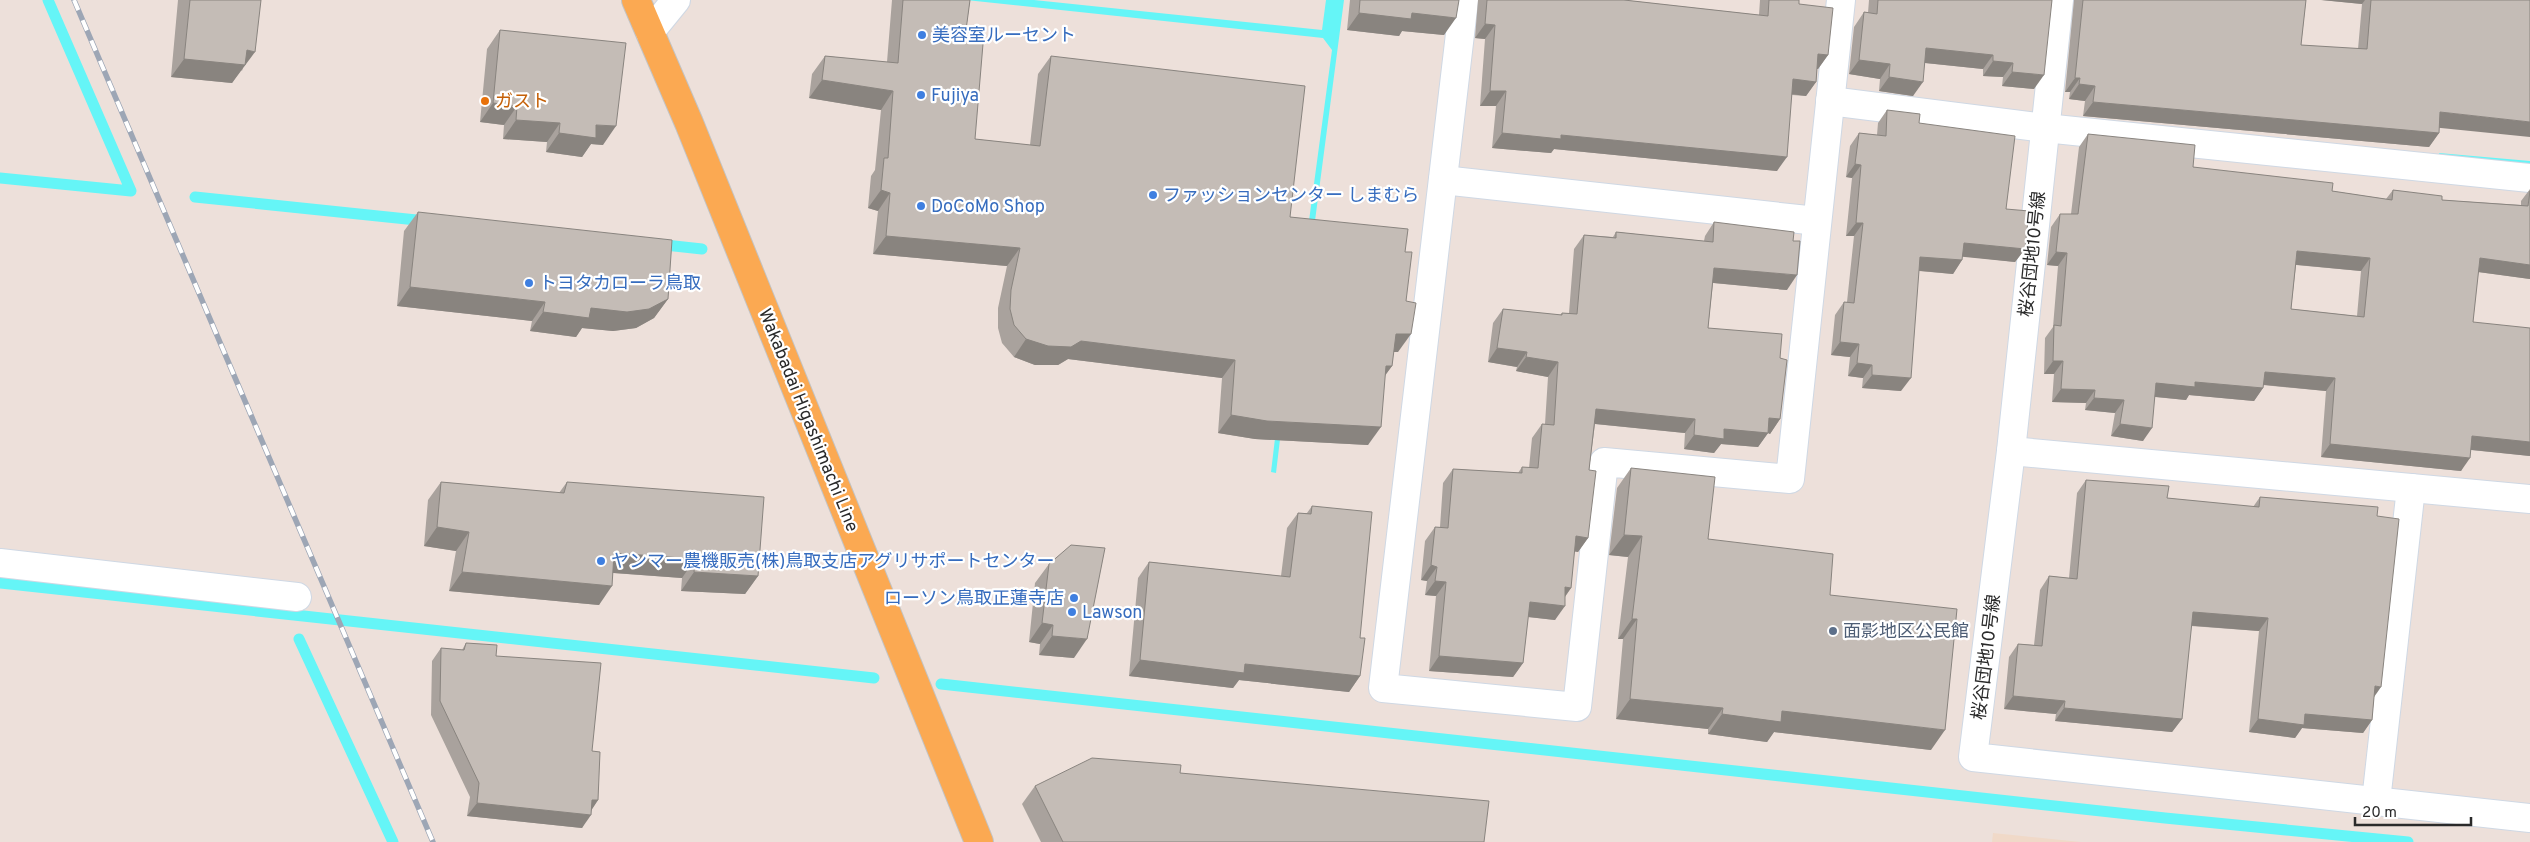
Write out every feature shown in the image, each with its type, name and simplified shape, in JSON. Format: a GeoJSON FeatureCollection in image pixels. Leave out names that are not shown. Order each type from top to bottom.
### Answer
{"type":"FeatureCollection","features":[{"type":"Feature","properties":{"kind":"main road","name":"Wakabadai Higashimachi Line"},"geometry":{"type":"LineString","coordinates":[[636,0],[689,123],[979,842]]}},
{"type":"Feature","properties":{"kind":"street"},"geometry":{"type":"LineString","coordinates":[[650,32],[676,0]]}},
{"type":"Feature","properties":{"kind":"street"},"geometry":{"type":"LineString","coordinates":[[1464,0],[1382,688],[1577,708],[1604,462],[1790,479],[1841,0]]}},
{"type":"Feature","properties":{"kind":"street","name":"桜谷団地10号線"},"geometry":{"type":"LineString","coordinates":[[2059,0],[2011,451],[1974,757],[2530,818]]}},
{"type":"Feature","properties":{"kind":"street"},"geometry":{"type":"LineString","coordinates":[[1830,100],[2045,128],[2530,178]]}},
{"type":"Feature","properties":{"kind":"street"},"geometry":{"type":"LineString","coordinates":[[1443,180],[1817,222]]}},
{"type":"Feature","properties":{"kind":"street"},"geometry":{"type":"LineString","coordinates":[[2011,451],[2530,498]]}},
{"type":"Feature","properties":{"kind":"street"},"geometry":{"type":"LineString","coordinates":[[2376,801],[2411,488]]}},
{"type":"Feature","properties":{"kind":"street"},"geometry":{"type":"LineString","coordinates":[[0,562],[297,597]]}},
{"type":"Feature","properties":{"kind":"shaded area"},"geometry":{"type":"Polygon","coordinates":[[[1993,833],[2081,842],[1992,842],[1993,833]]]}},
{"type":"Feature","properties":{"kind":"water"},"geometry":{"type":"Polygon","coordinates":[[[966,0],[1034,0],[1322,30],[1326,0],[1344,0],[1305,297],[1295,313],[1276,473],[1271,472],[1290,312],[1299,295],[1332,50],[1323,38],[966,0]]]}},
{"type":"Feature","properties":{"kind":"water"},"geometry":{"type":"Polygon","coordinates":[[[2439,153],[2530,161],[2530,167],[2439,158],[2439,153]]]}},
{"type":"Feature","properties":{"kind":"building"},"geometry":{"type":"Polygon","coordinates":[[[190,0],[261,0],[255,52],[247,50],[245,65],[184,59],[190,0]]]}},
{"type":"Feature","properties":{"kind":"building"},"geometry":{"type":"Polygon","coordinates":[[[903,0],[970,0],[966,30],[984,32],[975,139],[1040,146],[1051,56],[1305,86],[1290,217],[1408,229],[1405,252],[1412,252],[1406,301],[1416,303],[1411,334],[1396,334],[1392,366],[1386,366],[1381,427],[1267,421],[1231,415],[1235,360],[1081,341],[1071,347],[1048,346],[1026,339],[1014,325],[1010,309],[1011,290],[1020,248],[886,236],[890,193],[881,190],[884,158],[888,158],[893,91],[822,80],[825,56],[898,63],[903,0]]]}},
{"type":"Feature","properties":{"kind":"building"},"geometry":{"type":"Polygon","coordinates":[[[1360,0],[1459,0],[1456,18],[1412,13],[1411,19],[1359,13],[1360,0]]]}},
{"type":"Feature","properties":{"kind":"building"},"geometry":{"type":"Polygon","coordinates":[[[1487,0],[1624,0],[1768,16],[1769,0],[1799,0],[1799,4],[1833,8],[1828,55],[1818,54],[1816,82],[1793,79],[1787,157],[1561,135],[1561,139],[1502,133],[1506,91],[1490,91],[1495,25],[1485,24],[1487,0]]]}},
{"type":"Feature","properties":{"kind":"building"},"geometry":{"type":"Polygon","coordinates":[[[1878,0],[2052,0],[2044,75],[2012,72],[2013,63],[1993,61],[1993,55],[1926,48],[1923,82],[1889,77],[1890,64],[1859,60],[1864,12],[1877,14],[1878,0]]]}},
{"type":"Feature","properties":{"kind":"building"},"geometry":{"type":"Polygon","coordinates":[[[2083,0],[2306,0],[2301,45],[2367,49],[2371,0],[2530,0],[2530,122],[2440,112],[2439,133],[2093,102],[2095,86],[2079,84],[2080,78],[2075,78],[2083,0]]]}},
{"type":"Feature","properties":{"kind":"building"},"geometry":{"type":"Polygon","coordinates":[[[500,30],[626,43],[616,126],[596,125],[596,138],[559,133],[560,123],[516,120],[517,106],[493,103],[500,30]]]}},
{"type":"Feature","properties":{"kind":"building"},"geometry":{"type":"Polygon","coordinates":[[[1887,110],[1920,114],[1919,123],[2015,136],[2006,209],[2029,211],[2025,249],[1964,243],[1962,260],[1920,257],[1911,378],[1872,375],[1872,365],[1857,363],[1859,344],[1840,342],[1844,302],[1854,303],[1863,223],[1856,223],[1861,165],[1855,164],[1859,133],[1886,136],[1887,110]]]}},
{"type":"Feature","properties":{"kind":"building"},"geometry":{"type":"Polygon","coordinates":[[[2088,134],[2195,145],[2193,167],[2333,183],[2332,191],[2392,200],[2393,190],[2442,196],[2442,200],[2528,206],[2530,191],[2530,265],[2480,258],[2473,322],[2530,328],[2530,442],[2472,436],[2470,458],[2330,444],[2335,378],[2265,372],[2263,388],[2195,382],[2195,387],[2156,383],[2152,428],[2120,424],[2124,400],[2094,398],[2095,390],[2061,389],[2063,361],[2053,361],[2054,325],[2061,326],[2067,253],[2056,252],[2060,214],[2078,214],[2088,134]],[[2297,251],[2291,309],[2364,317],[2370,258],[2297,251]]]}},
{"type":"Feature","properties":{"kind":"building"},"geometry":{"type":"Polygon","coordinates":[[[418,212],[672,240],[668,299],[649,309],[627,312],[591,308],[589,318],[543,312],[545,302],[410,287],[418,212]]]}},
{"type":"Feature","properties":{"kind":"building"},"geometry":{"type":"Polygon","coordinates":[[[1714,222],[1794,232],[1793,241],[1800,241],[1797,275],[1714,268],[1708,328],[1782,334],[1780,358],[1787,360],[1780,419],[1769,418],[1768,433],[1724,429],[1724,439],[1694,435],[1695,419],[1596,409],[1589,470],[1596,471],[1588,538],[1576,536],[1571,588],[1565,587],[1565,606],[1530,602],[1523,663],[1439,656],[1446,582],[1435,581],[1437,567],[1431,565],[1435,527],[1448,528],[1453,469],[1522,473],[1522,467],[1538,468],[1542,424],[1554,425],[1558,362],[1526,357],[1527,352],[1497,348],[1503,309],[1562,315],[1562,313],[1577,314],[1584,235],[1616,238],[1616,232],[1713,242],[1714,222]]]}},
{"type":"Feature","properties":{"kind":"building"},"geometry":{"type":"Polygon","coordinates":[[[1631,468],[1715,477],[1708,539],[1833,554],[1830,595],[1957,609],[1945,730],[1782,711],[1781,722],[1722,714],[1723,708],[1630,699],[1637,619],[1632,619],[1642,536],[1624,535],[1631,468]]]}},
{"type":"Feature","properties":{"kind":"building"},"geometry":{"type":"Polygon","coordinates":[[[2086,480],[2169,486],[2167,498],[2259,507],[2260,497],[2378,507],[2377,516],[2399,519],[2381,687],[2375,686],[2372,720],[2305,714],[2304,725],[2258,719],[2268,618],[2193,612],[2182,719],[2064,708],[2065,701],[2013,696],[2018,644],[2042,646],[2049,576],[2077,579],[2086,480]]]}},
{"type":"Feature","properties":{"kind":"building","name":"ヤンマー農機販売(株)鳥取支店アグリサポートセンター"},"geometry":{"type":"Polygon","coordinates":[[[441,482],[564,493],[567,482],[764,497],[758,576],[694,572],[695,559],[614,553],[612,586],[462,572],[469,532],[437,527],[441,482]]]}},
{"type":"Feature","properties":{"kind":"building"},"geometry":{"type":"Polygon","coordinates":[[[1312,506],[1372,512],[1360,638],[1365,638],[1360,676],[1245,664],[1244,673],[1140,660],[1149,562],[1290,577],[1298,513],[1311,514],[1312,506]]]}},
{"type":"Feature","properties":{"kind":"building"},"geometry":{"type":"Polygon","coordinates":[[[1071,545],[1105,548],[1087,639],[1052,636],[1053,625],[1042,623],[1049,564],[1071,545]]]}},
{"type":"Feature","properties":{"kind":"building"},"geometry":{"type":"Polygon","coordinates":[[[466,643],[497,645],[496,656],[601,663],[592,751],[600,752],[598,800],[592,800],[591,815],[477,803],[479,783],[440,701],[441,648],[464,650],[466,643]]]}},
{"type":"Feature","properties":{"kind":"building"},"geometry":{"type":"Polygon","coordinates":[[[1092,758],[1181,765],[1180,773],[1489,801],[1484,842],[1063,842],[1035,786],[1092,758]]]}},
{"type":"Feature","properties":{"kind":"waterway"},"geometry":{"type":"LineString","coordinates":[[0,178],[131,191],[48,0]]}},
{"type":"Feature","properties":{"kind":"waterway"},"geometry":{"type":"LineString","coordinates":[[195,197],[426,221]]}},
{"type":"Feature","properties":{"kind":"waterway"},"geometry":{"type":"LineString","coordinates":[[656,244],[702,249]]}},
{"type":"Feature","properties":{"kind":"waterway"},"geometry":{"type":"LineString","coordinates":[[0,583],[874,678]]}},
{"type":"Feature","properties":{"kind":"waterway"},"geometry":{"type":"LineString","coordinates":[[299,639],[393,842]]}},
{"type":"Feature","properties":{"kind":"waterway"},"geometry":{"type":"LineString","coordinates":[[941,684],[2165,818],[2408,842]]}},
{"type":"Feature","properties":{"kind":"railway"},"geometry":{"type":"LineString","coordinates":[[74,0],[433,842]]}},
{"type":"Feature","properties":{"kind":"place","name":"美容室ルーセント"},"geometry":{"type":"Point","coordinates":[922,35]}},
{"type":"Feature","properties":{"kind":"place","name":"Fujiya"},"geometry":{"type":"Point","coordinates":[921,95]}},
{"type":"Feature","properties":{"kind":"place","name":"ガスト"},"geometry":{"type":"Point","coordinates":[485,101]}},
{"type":"Feature","properties":{"kind":"place","name":"ファッションセンター しまむら"},"geometry":{"type":"Point","coordinates":[1153,195]}},
{"type":"Feature","properties":{"kind":"place","name":"DoCoMo Shop"},"geometry":{"type":"Point","coordinates":[921,206]}},
{"type":"Feature","properties":{"kind":"place","name":"トヨタカローラ鳥取"},"geometry":{"type":"Point","coordinates":[529,283]}},
{"type":"Feature","properties":{"kind":"place","name":"ヤンマー農機販売(株)鳥取支店アグリサポートセンター"},"geometry":{"type":"Point","coordinates":[601,561]}},
{"type":"Feature","properties":{"kind":"place","name":"ローソン鳥取正蓮寺店"},"geometry":{"type":"Point","coordinates":[1074,598]}},
{"type":"Feature","properties":{"kind":"place","name":"Lawson"},"geometry":{"type":"Point","coordinates":[1072,612]}},
{"type":"Feature","properties":{"kind":"place","name":"面影地区公民館"},"geometry":{"type":"Point","coordinates":[1833,631]}}]}
